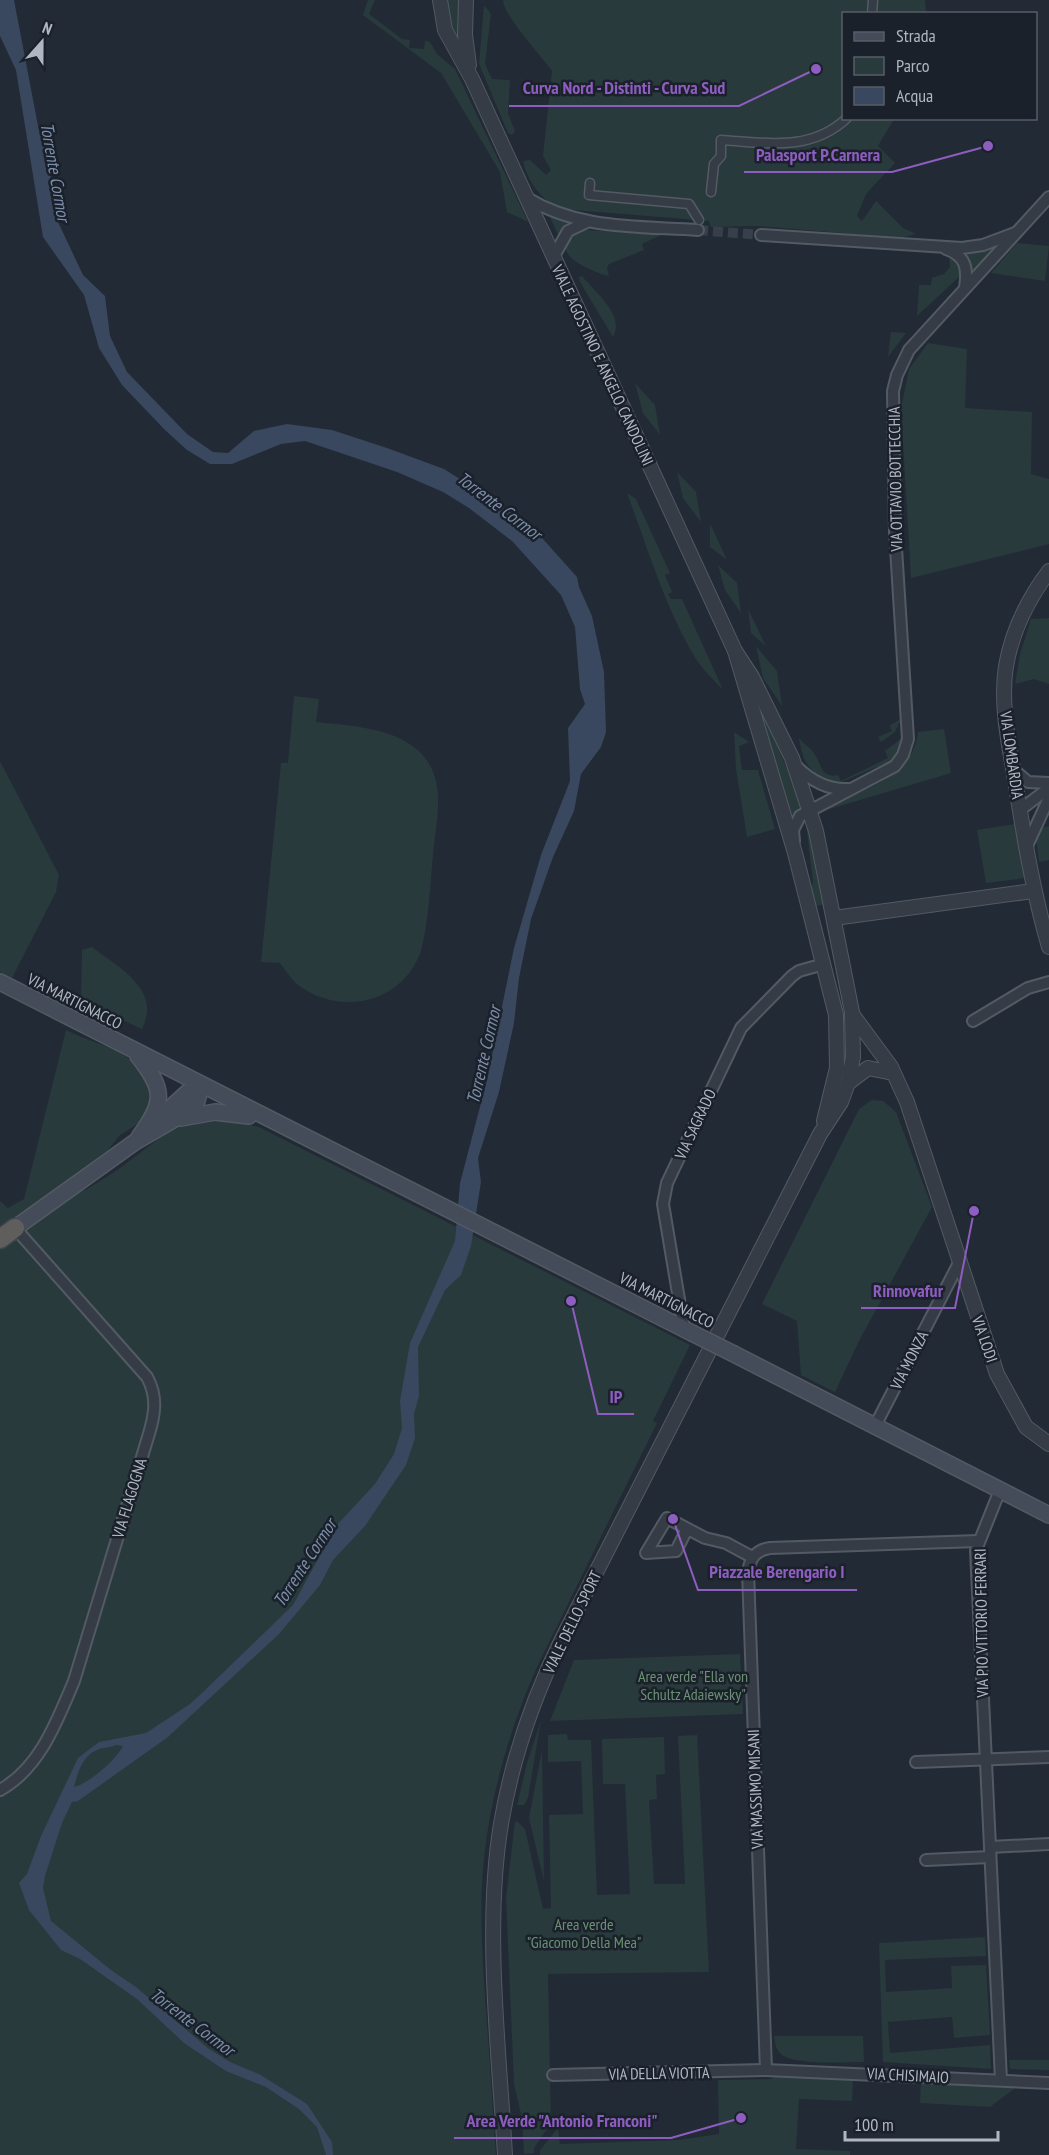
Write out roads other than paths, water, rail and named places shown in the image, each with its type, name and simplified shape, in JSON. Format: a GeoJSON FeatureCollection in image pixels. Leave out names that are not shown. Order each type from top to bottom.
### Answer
{"type":"FeatureCollection","features":[{"type":"Feature","properties":{"kind":"highway"},"geometry":{"type":"LineString","coordinates":[[0,1239],[15,1228]]}},
{"type":"Feature","properties":{"kind":"main road","name":"VIA MARTIGNACCO"},"geometry":{"type":"LineString","coordinates":[[0,982],[201,1087],[415,1192],[1049,1515]]}},
{"type":"Feature","properties":{"kind":"main road","name":"VIA MARTIGNACCO"},"geometry":{"type":"LineString","coordinates":[[134,1052],[156,1082],[160,1099],[156,1113],[135,1142]]}},
{"type":"Feature","properties":{"kind":"main road","name":"VIA MARTIGNACCO"},"geometry":{"type":"LineString","coordinates":[[15,1228],[135,1142],[178,1119],[196,1104],[201,1087]]}},
{"type":"Feature","properties":{"kind":"main road","name":"VIA MARTIGNACCO"},"geometry":{"type":"LineString","coordinates":[[135,1142],[188,1092],[201,1087]]}},
{"type":"Feature","properties":{"kind":"main road","name":"VIA MARTIGNACCO"},"geometry":{"type":"LineString","coordinates":[[178,1119],[215,1112],[268,1120]]}},
{"type":"Feature","properties":{"kind":"street","name":"VIALE AGOSTINO E ANGELO CANDOLINI"},"geometry":{"type":"LineString","coordinates":[[440,0],[446,30],[472,79],[735,651],[813,922]]}},
{"type":"Feature","properties":{"kind":"street","name":"VIALE AGOSTINO E ANGELO CANDOLINI"},"geometry":{"type":"LineString","coordinates":[[466,0],[465,45],[472,79]]}},
{"type":"Feature","properties":{"kind":"street"},"geometry":{"type":"LineString","coordinates":[[711,192],[714,164],[720,156],[721,140],[803,142],[824,136],[844,120]]}},
{"type":"Feature","properties":{"kind":"street"},"geometry":{"type":"LineString","coordinates":[[527,198],[558,215],[588,222],[698,225],[689,204],[589,195],[590,183]]}},
{"type":"Feature","properties":{"kind":"street","name":"VIA OTTAVIO BOTTECCHIA"},"geometry":{"type":"LineString","coordinates":[[810,810],[895,766],[903,755],[908,739],[895,532],[895,382],[909,350],[1049,197]]}},
{"type":"Feature","properties":{"kind":"street"},"geometry":{"type":"LineString","coordinates":[[554,256],[567,231],[588,222]]}},
{"type":"Feature","properties":{"kind":"street"},"geometry":{"type":"LineString","coordinates":[[761,235],[943,248],[973,247],[1018,231]]}},
{"type":"Feature","properties":{"kind":"street"},"geometry":{"type":"LineString","coordinates":[[943,248],[954,252],[964,261],[967,271],[965,288]]}},
{"type":"Feature","properties":{"kind":"street","name":"VIA LOMBARDIA"},"geometry":{"type":"LineString","coordinates":[[1049,571],[1035,590],[1020,620],[1006,667],[1006,724],[1033,891],[1049,947]]}},
{"type":"Feature","properties":{"kind":"street","name":"VIALE AGOSTINO E ANGELO CANDOLINI"},"geometry":{"type":"LineString","coordinates":[[735,651],[752,677],[795,765],[821,848],[834,917]]}},
{"type":"Feature","properties":{"kind":"street"},"geometry":{"type":"LineString","coordinates":[[795,765],[805,776],[823,786],[852,789]]}},
{"type":"Feature","properties":{"kind":"street"},"geometry":{"type":"LineString","coordinates":[[1014,769],[1028,782],[1049,786]]}},
{"type":"Feature","properties":{"kind":"street"},"geometry":{"type":"LineString","coordinates":[[1047,808],[1044,799],[1049,786]]}},
{"type":"Feature","properties":{"kind":"street"},"geometry":{"type":"LineString","coordinates":[[1020,810],[1049,786]]}},
{"type":"Feature","properties":{"kind":"street"},"geometry":{"type":"LineString","coordinates":[[1020,810],[1037,812],[1047,808]]}},
{"type":"Feature","properties":{"kind":"street"},"geometry":{"type":"LineString","coordinates":[[1026,848],[1036,825],[1047,808]]}},
{"type":"Feature","properties":{"kind":"street"},"geometry":{"type":"LineString","coordinates":[[795,853],[795,825],[800,816],[810,810]]}},
{"type":"Feature","properties":{"kind":"street"},"geometry":{"type":"LineString","coordinates":[[1036,825],[1049,821]]}},
{"type":"Feature","properties":{"kind":"street"},"geometry":{"type":"LineString","coordinates":[[813,922],[834,917],[1033,891]]}},
{"type":"Feature","properties":{"kind":"street","name":"VIALE DELLO SPORT"},"geometry":{"type":"LineString","coordinates":[[505,2155],[497,2006],[496,1887],[501,1825],[521,1740],[538,1693],[562,1639],[820,1134],[841,1102],[848,1083],[853,1036],[852,1012],[834,917]]}},
{"type":"Feature","properties":{"kind":"street","name":"VIALE DELLO SPORT"},"geometry":{"type":"LineString","coordinates":[[813,922],[836,1015],[837,1068],[820,1134]]}},
{"type":"Feature","properties":{"kind":"street","name":"VIA SAGRADO"},"geometry":{"type":"LineString","coordinates":[[688,1331],[663,1204],[667,1183],[741,1028],[792,976],[799,971],[824,964]]}},
{"type":"Feature","properties":{"kind":"street"},"geometry":{"type":"LineString","coordinates":[[974,1021],[1028,988],[1049,982]]}},
{"type":"Feature","properties":{"kind":"street","name":"VIA LODI"},"geometry":{"type":"LineString","coordinates":[[852,1012],[887,1062],[918,1130],[989,1351],[1007,1394],[1026,1427],[1049,1444]]}},
{"type":"Feature","properties":{"kind":"street","name":"VIA LODI"},"geometry":{"type":"LineString","coordinates":[[836,1015],[898,1084]]}},
{"type":"Feature","properties":{"kind":"street"},"geometry":{"type":"LineString","coordinates":[[848,1083],[868,1068],[888,1072]]}},
{"type":"Feature","properties":{"kind":"street","name":"VIA FLAGOGNA"},"geometry":{"type":"LineString","coordinates":[[0,1790],[19,1776],[39,1753],[59,1717],[70,1690],[148,1437],[155,1406],[154,1393],[147,1377],[15,1228]]}},
{"type":"Feature","properties":{"kind":"street","name":"VIA MONZA"},"geometry":{"type":"LineString","coordinates":[[874,1426],[960,1261]]}},
{"type":"Feature","properties":{"kind":"street","name":"VIA PIO VITTORIO FERRARI"},"geometry":{"type":"LineString","coordinates":[[1000,1490],[978,1541],[985,1759],[1001,2080]]}},
{"type":"Feature","properties":{"kind":"street"},"geometry":{"type":"LineString","coordinates":[[687,1529],[705,1538],[726,1543],[752,1557],[759,1551],[770,1548],[978,1541]]}},
{"type":"Feature","properties":{"kind":"street","name":"VIA MASSIMO MISANI"},"geometry":{"type":"LineString","coordinates":[[752,1557],[748,1580],[766,2070]]}},
{"type":"Feature","properties":{"kind":"street"},"geometry":{"type":"LineString","coordinates":[[916,1762],[1049,1757]]}},
{"type":"Feature","properties":{"kind":"street"},"geometry":{"type":"LineString","coordinates":[[926,1860],[1049,1844]]}},
{"type":"Feature","properties":{"kind":"street","name":"VIA DELLA VIOTTA"},"geometry":{"type":"LineString","coordinates":[[553,2075],[766,2070]]}},
{"type":"Feature","properties":{"kind":"street","name":"VIA CHISIMAIO"},"geometry":{"type":"LineString","coordinates":[[766,2070],[1049,2083]]}},
{"type":"Feature","properties":{"kind":"water","name":"Torrente Cormor"},"geometry":{"type":"Polygon","coordinates":[[[0,0],[14,0],[39,131],[46,149],[58,222],[83,275],[105,296],[110,336],[127,372],[187,434],[213,452],[228,453],[254,431],[287,424],[332,430],[444,469],[495,501],[534,529],[577,577],[592,616],[604,672],[606,732],[601,747],[581,774],[574,811],[553,857],[531,919],[519,978],[514,1023],[499,1092],[478,1158],[481,1182],[471,1246],[461,1275],[445,1290],[418,1347],[419,1396],[414,1414],[415,1438],[406,1465],[365,1526],[333,1560],[320,1585],[279,1634],[168,1737],[78,1801],[72,1802],[62,1823],[45,1876],[43,1888],[51,1921],[111,1970],[136,1987],[209,2049],[230,2062],[259,2074],[307,2104],[332,2142],[333,2155],[326,2155],[317,2127],[299,2109],[266,2087],[226,2071],[184,2043],[137,1999],[80,1959],[61,1950],[29,1910],[19,1883],[27,1874],[41,1836],[78,1758],[99,1742],[146,1733],[190,1704],[203,1692],[293,1605],[336,1526],[375,1484],[394,1454],[402,1428],[400,1401],[410,1343],[455,1241],[460,1183],[487,1080],[514,948],[541,855],[570,781],[568,728],[585,704],[580,689],[575,627],[561,595],[512,541],[469,508],[443,492],[397,472],[305,441],[281,444],[232,464],[210,464],[187,450],[165,430],[122,385],[99,348],[84,295],[43,237],[16,70],[0,36],[0,0]],[[116,1745],[92,1752],[81,1765],[74,1787],[101,1771],[123,1746],[116,1745]]]}},
{"type":"Feature","properties":{"kind":"tunnel"},"geometry":{"type":"LineString","coordinates":[[698,230],[761,235]]}},
{"type":"Feature","properties":{"kind":"place","name":"Curva Nord - Distinti - Curva Sud"},"geometry":{"type":"Point","coordinates":[816,69]}},
{"type":"Feature","properties":{"kind":"place","name":"Palasport P.Carnera"},"geometry":{"type":"Point","coordinates":[988,146]}},
{"type":"Feature","properties":{"kind":"place","name":"Rinnovafur"},"geometry":{"type":"Point","coordinates":[974,1211]}},
{"type":"Feature","properties":{"kind":"place","name":"IP"},"geometry":{"type":"Point","coordinates":[571,1301]}},
{"type":"Feature","properties":{"kind":"place","name":"Piazzale Berengario I"},"geometry":{"type":"Point","coordinates":[673,1519]}},
{"type":"Feature","properties":{"kind":"place","name":"Area Verde \"Antonio Franconi\""},"geometry":{"type":"Point","coordinates":[741,2118]}},
{"type":"Feature","properties":{"kind":"park label","name":"Area verde \"Ella von Schultz Adaiewsky\""},"geometry":{"type":"Point","coordinates":[693,1685]}},
{"type":"Feature","properties":{"kind":"park label","name":"Area verde \"Giacomo Della Mea\""},"geometry":{"type":"Point","coordinates":[584,1933]}}]}
